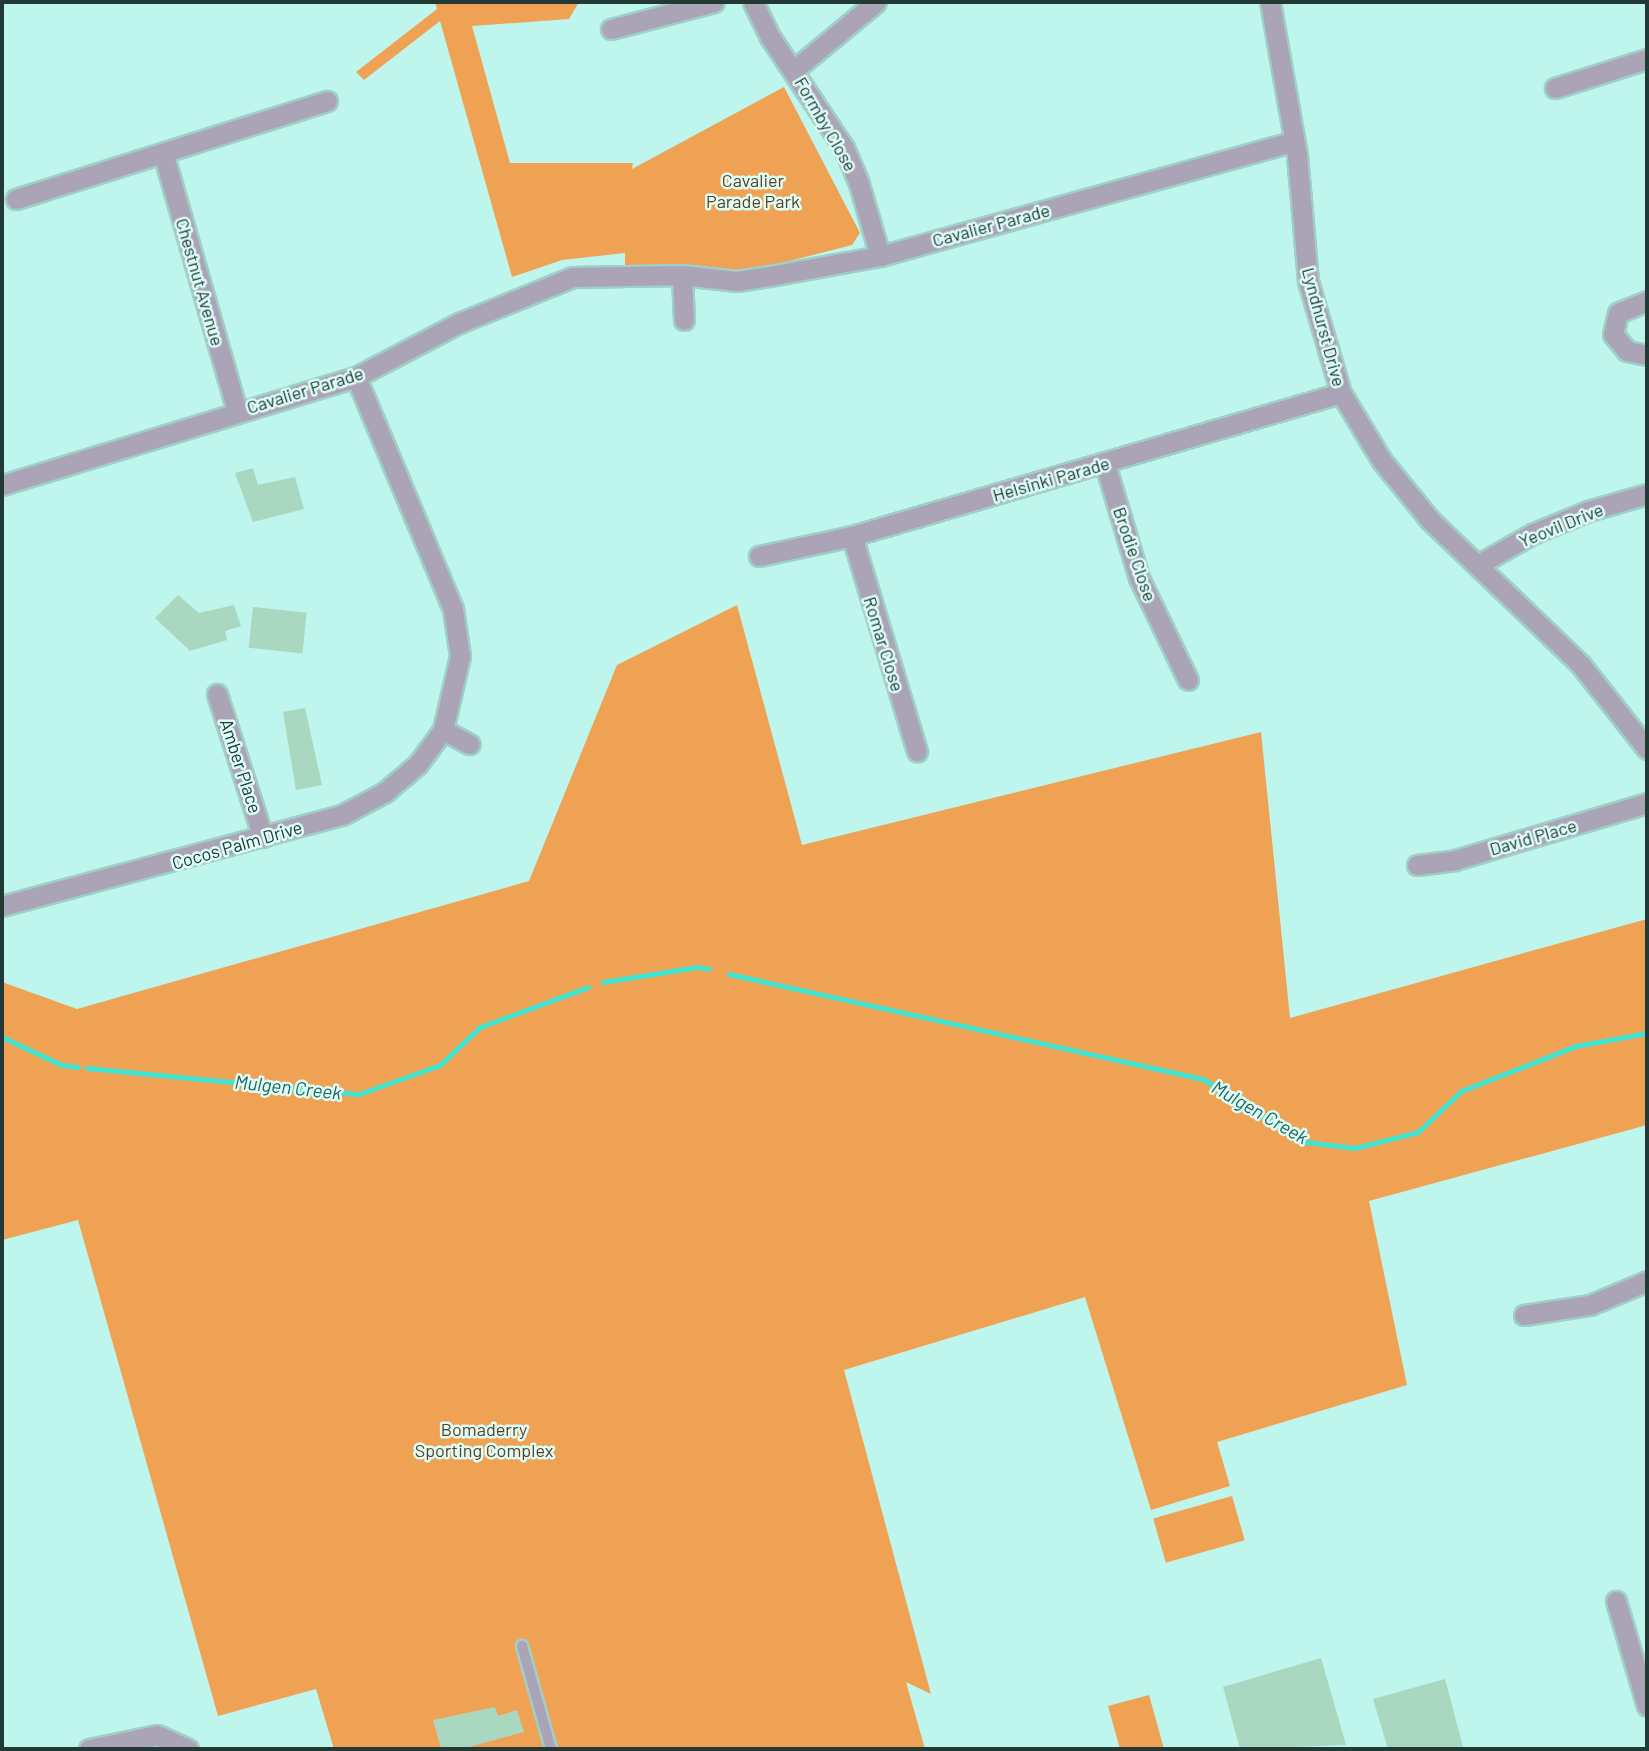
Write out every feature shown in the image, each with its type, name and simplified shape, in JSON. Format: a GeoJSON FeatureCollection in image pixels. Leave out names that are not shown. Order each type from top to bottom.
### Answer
{"type":"FeatureCollection","features":[{"type":"Feature","properties":{"kind":"street"},"geometry":{"type":"LineString","coordinates":[[611,29],[714,2]]}},
{"type":"Feature","properties":{"kind":"street","name":"Formby Close"},"geometry":{"type":"LineString","coordinates":[[753,2],[770,37],[795,69],[844,148],[859,184],[880,256]]}},
{"type":"Feature","properties":{"kind":"street"},"geometry":{"type":"LineString","coordinates":[[795,69],[876,2]]}},
{"type":"Feature","properties":{"kind":"street","name":"Lyndhurst Drive"},"geometry":{"type":"LineString","coordinates":[[1270,2],[1294,141],[1308,281],[1341,393],[1390,471],[1430,520],[1479,564],[1581,665],[1647,749]]}},
{"type":"Feature","properties":{"kind":"street"},"geometry":{"type":"LineString","coordinates":[[1555,88],[1647,59]]}},
{"type":"Feature","properties":{"kind":"street"},"geometry":{"type":"LineString","coordinates":[[16,200],[327,101]]}},
{"type":"Feature","properties":{"kind":"street","name":"Cavalier Parade"},"geometry":{"type":"LineString","coordinates":[[2,485],[237,411],[356,377],[459,323],[573,277],[682,275],[737,281],[880,256],[1294,141]]}},
{"type":"Feature","properties":{"kind":"street","name":"Chestnut Avenue"},"geometry":{"type":"LineString","coordinates":[[163,153],[237,411]]}},
{"type":"Feature","properties":{"kind":"street"},"geometry":{"type":"LineString","coordinates":[[682,275],[684,320]]}},
{"type":"Feature","properties":{"kind":"street"},"geometry":{"type":"LineString","coordinates":[[1647,302],[1618,313],[1613,334],[1627,351],[1647,355]]}},
{"type":"Feature","properties":{"kind":"street","name":"Cocos Palm Drive"},"geometry":{"type":"LineString","coordinates":[[2,906],[342,815],[385,792],[418,764],[443,730],[460,656],[453,610],[356,377]]}},
{"type":"Feature","properties":{"kind":"street","name":"Helsinki Parade"},"geometry":{"type":"LineString","coordinates":[[759,556],[852,536],[1341,393]]}},
{"type":"Feature","properties":{"kind":"street","name":"Brodie Close"},"geometry":{"type":"LineString","coordinates":[[1105,464],[1139,578],[1188,680]]}},
{"type":"Feature","properties":{"kind":"street","name":"Yeovil Drive"},"geometry":{"type":"LineString","coordinates":[[1479,564],[1543,530],[1647,494]]}},
{"type":"Feature","properties":{"kind":"street","name":"Romar Close"},"geometry":{"type":"LineString","coordinates":[[852,536],[916,751]]}},
{"type":"Feature","properties":{"kind":"street","name":"Amber Place"},"geometry":{"type":"LineString","coordinates":[[217,694],[263,837]]}},
{"type":"Feature","properties":{"kind":"street"},"geometry":{"type":"LineString","coordinates":[[443,730],[470,744]]}},
{"type":"Feature","properties":{"kind":"street","name":"David Place"},"geometry":{"type":"LineString","coordinates":[[1417,865],[1455,860],[1647,803]]}},
{"type":"Feature","properties":{"kind":"street"},"geometry":{"type":"LineString","coordinates":[[1524,1315],[1590,1306],[1647,1280]]}},
{"type":"Feature","properties":{"kind":"street"},"geometry":{"type":"LineString","coordinates":[[1616,1601],[1647,1706]]}},
{"type":"Feature","properties":{"kind":"street"},"geometry":{"type":"LineString","coordinates":[[89,1749],[157,1735],[188,1749]]}},
{"type":"Feature","properties":{"kind":"lane"},"geometry":{"type":"LineString","coordinates":[[522,1646],[551,1749]]}},
{"type":"Feature","properties":{"kind":"green space","name":"Cavalier Parade Park"},"geometry":{"type":"Polygon","coordinates":[[[435,2],[579,2],[569,19],[472,26],[510,163],[633,163],[632,169],[784,87],[860,233],[852,245],[739,274],[625,267],[625,253],[562,260],[512,277],[440,21],[364,80],[356,72],[437,9],[435,2]]]}},
{"type":"Feature","properties":{"kind":"green space","name":"Bomaderry Sporting Complex"},"geometry":{"type":"Polygon","coordinates":[[[737,605],[802,845],[1261,732],[1290,1018],[1647,919],[1647,1125],[1369,1201],[1407,1385],[1217,1442],[1230,1486],[1151,1510],[1085,1297],[844,1370],[931,1694],[906,1682],[925,1749],[334,1749],[316,1689],[218,1716],[78,1220],[2,1240],[2,982],[77,1009],[529,881],[617,665],[737,605]]]}},
{"type":"Feature","properties":{"kind":"green space"},"geometry":{"type":"Polygon","coordinates":[[[1232,1496],[1245,1540],[1166,1563],[1153,1519],[1232,1496]]]}},
{"type":"Feature","properties":{"kind":"green space"},"geometry":{"type":"Polygon","coordinates":[[[1149,1695],[1164,1749],[1120,1749],[1108,1706],[1149,1695]]]}},
{"type":"Feature","properties":{"kind":"building"},"geometry":{"type":"Polygon","coordinates":[[[253,468],[258,485],[295,477],[304,509],[253,522],[235,473],[253,468]]]}},
{"type":"Feature","properties":{"kind":"building"},"geometry":{"type":"Polygon","coordinates":[[[178,595],[199,613],[234,605],[241,626],[225,631],[227,640],[190,651],[155,618],[178,595]]]}},
{"type":"Feature","properties":{"kind":"building"},"geometry":{"type":"Polygon","coordinates":[[[253,607],[307,613],[302,653],[249,648],[253,607]]]}},
{"type":"Feature","properties":{"kind":"building"},"geometry":{"type":"Polygon","coordinates":[[[305,708],[322,785],[296,790],[283,712],[305,708]]]}},
{"type":"Feature","properties":{"kind":"building"},"geometry":{"type":"Polygon","coordinates":[[[1321,1658],[1346,1745],[1240,1749],[1223,1687],[1321,1658]]]}},
{"type":"Feature","properties":{"kind":"building"},"geometry":{"type":"Polygon","coordinates":[[[1445,1679],[1463,1747],[1388,1749],[1373,1699],[1445,1679]]]}},
{"type":"Feature","properties":{"kind":"building"},"geometry":{"type":"Polygon","coordinates":[[[495,1707],[498,1716],[517,1710],[524,1732],[462,1749],[441,1749],[433,1720],[495,1707]]]}},
{"type":"Feature","properties":{"kind":"waterway","name":"Mulgen Creek"},"geometry":{"type":"LineString","coordinates":[[603,982],[697,967],[709,969]]}},
{"type":"Feature","properties":{"kind":"waterway","name":"Mulgen Creek"},"geometry":{"type":"LineString","coordinates":[[729,974],[1203,1079],[1306,1142],[1355,1148],[1418,1132],[1461,1091],[1576,1046],[1647,1033]]}},
{"type":"Feature","properties":{"kind":"waterway","name":"Mulgen Creek"},"geometry":{"type":"LineString","coordinates":[[87,1068],[359,1094],[440,1065],[480,1027],[588,987]]}},
{"type":"Feature","properties":{"kind":"waterway","name":"Mulgen Creek"},"geometry":{"type":"LineString","coordinates":[[2,1037],[62,1065],[78,1067]]}}]}
